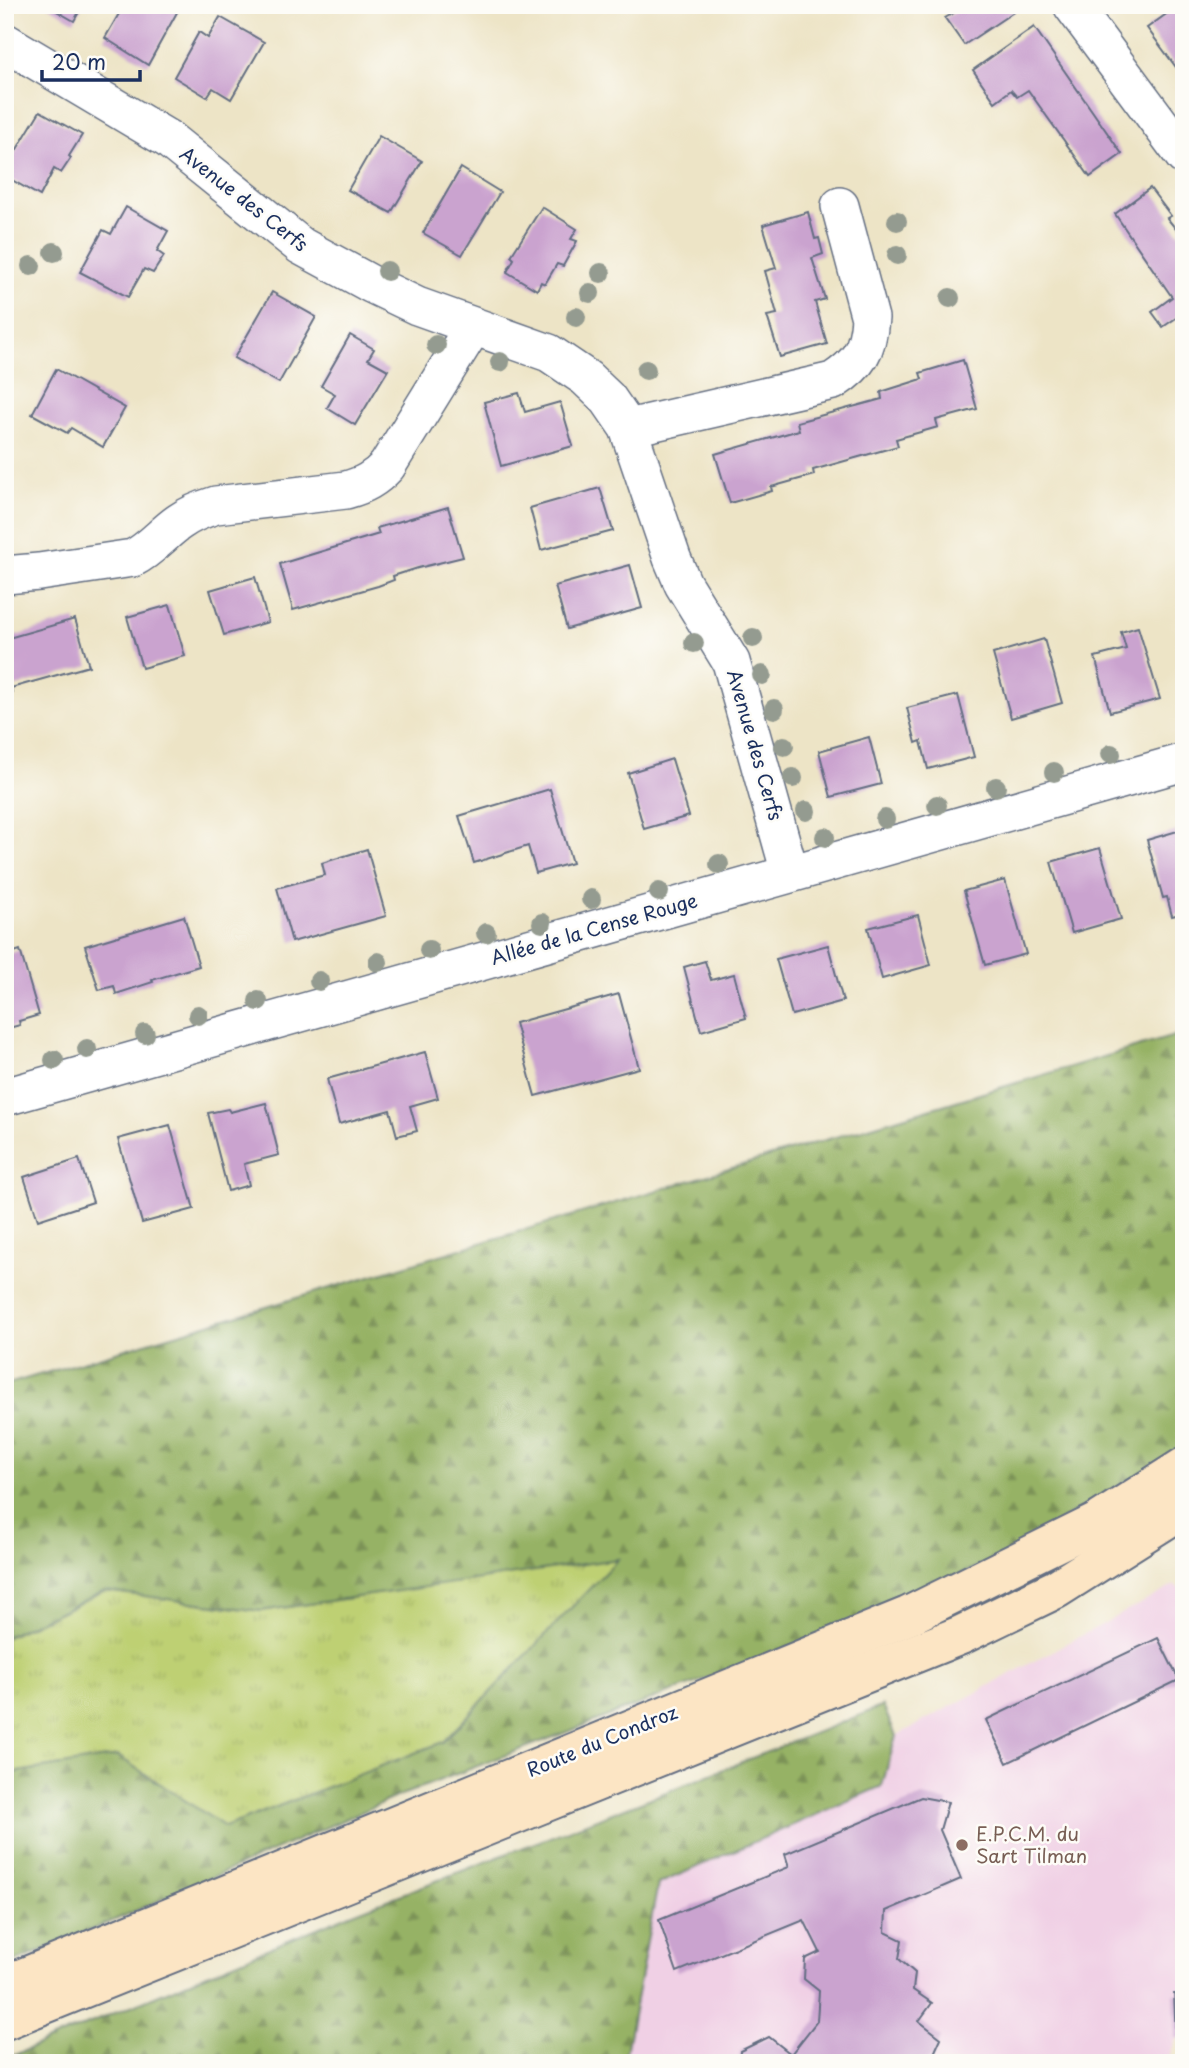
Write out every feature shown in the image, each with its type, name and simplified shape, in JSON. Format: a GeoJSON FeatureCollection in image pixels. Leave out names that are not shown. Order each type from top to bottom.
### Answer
{"type":"FeatureCollection","features":[{"type":"Feature","properties":{"kind":"main road","name":"Route du Condroz"},"geometry":{"type":"LineString","coordinates":[[5,1985],[908,1616],[1096,1523],[1184,1467]]}},
{"type":"Feature","properties":{"kind":"main road","name":"Route du Condroz"},"geometry":{"type":"LineString","coordinates":[[5,2020],[961,1635],[1056,1589],[1184,1508]]}},
{"type":"Feature","properties":{"kind":"street"},"geometry":{"type":"LineString","coordinates":[[1072,5],[1184,156]]}},
{"type":"Feature","properties":{"kind":"street","name":"Avenue des Cerfs"},"geometry":{"type":"LineString","coordinates":[[5,42],[168,139],[300,246],[417,306],[549,352],[569,364],[608,398],[628,428],[683,584],[732,662],[790,873]]}},
{"type":"Feature","properties":{"kind":"street"},"geometry":{"type":"LineString","coordinates":[[628,428],[833,381],[857,362],[869,336],[870,318],[840,206]]}},
{"type":"Feature","properties":{"kind":"street"},"geometry":{"type":"LineString","coordinates":[[5,575],[133,558],[181,520],[216,505],[364,485],[387,466],[473,327]]}},
{"type":"Feature","properties":{"kind":"street","name":"Allée de la Cense Rouge"},"geometry":{"type":"LineString","coordinates":[[5,1097],[1184,762]]}},
{"type":"Feature","properties":{"kind":"shaded area","name":"E.P.C.M. du Sart Tilman"},"geometry":{"type":"Polygon","coordinates":[[[1175,1585],[1184,1591],[1184,2038],[1176,2039],[1167,2063],[624,2063],[658,1883],[882,1786],[896,1736],[1175,1585]]]}},
{"type":"Feature","properties":{"kind":"green space"},"geometry":{"type":"Polygon","coordinates":[[[1184,1033],[1184,1447],[1000,1557],[829,1632],[391,1799],[5,1966],[5,1774],[118,1756],[225,1827],[443,1742],[618,1559],[261,1611],[105,1591],[5,1637],[5,1385],[1184,1033]]]}},
{"type":"Feature","properties":{"kind":"green space"},"geometry":{"type":"Polygon","coordinates":[[[619,1558],[443,1742],[225,1827],[118,1756],[5,1774],[5,1638],[105,1591],[261,1611],[619,1558]]]}},
{"type":"Feature","properties":{"kind":"green space"},"geometry":{"type":"Polygon","coordinates":[[[883,1706],[896,1736],[882,1786],[658,1884],[624,2063],[5,2063],[5,2059],[353,1913],[883,1706]]]}},
{"type":"Feature","properties":{"kind":"building"},"geometry":{"type":"Polygon","coordinates":[[[46,5],[83,5],[74,21],[46,5]]]}},
{"type":"Feature","properties":{"kind":"building"},"geometry":{"type":"Polygon","coordinates":[[[124,5],[181,5],[148,65],[105,38],[124,5]]]}},
{"type":"Feature","properties":{"kind":"building"},"geometry":{"type":"Polygon","coordinates":[[[955,5],[1015,5],[1018,9],[964,45],[945,18],[959,10],[955,5]]]}},
{"type":"Feature","properties":{"kind":"building"},"geometry":{"type":"Polygon","coordinates":[[[1179,5],[1184,5],[1184,78],[1147,28],[1179,5]]]}},
{"type":"Feature","properties":{"kind":"building"},"geometry":{"type":"Polygon","coordinates":[[[220,17],[264,42],[231,99],[213,88],[207,97],[174,77],[199,32],[208,38],[220,17]]]}},
{"type":"Feature","properties":{"kind":"building"},"geometry":{"type":"Polygon","coordinates":[[[1034,27],[1122,154],[1090,177],[1028,90],[1017,97],[1011,90],[995,102],[973,70],[1034,27]]]}},
{"type":"Feature","properties":{"kind":"building"},"geometry":{"type":"Polygon","coordinates":[[[40,111],[82,135],[61,173],[54,169],[40,196],[5,176],[5,169],[40,111]]]}},
{"type":"Feature","properties":{"kind":"building"},"geometry":{"type":"Polygon","coordinates":[[[379,136],[422,161],[391,213],[348,190],[379,136]]]}},
{"type":"Feature","properties":{"kind":"building"},"geometry":{"type":"Polygon","coordinates":[[[461,168],[500,192],[462,255],[423,233],[461,168]]]}},
{"type":"Feature","properties":{"kind":"building"},"geometry":{"type":"Polygon","coordinates":[[[1150,188],[1171,216],[1167,218],[1184,239],[1184,317],[1182,314],[1163,327],[1152,312],[1172,297],[1115,214],[1150,188]]]}},
{"type":"Feature","properties":{"kind":"building"},"geometry":{"type":"Polygon","coordinates":[[[126,207],[168,231],[157,251],[164,256],[153,273],[144,269],[128,297],[80,272],[103,230],[111,234],[126,207]]]}},
{"type":"Feature","properties":{"kind":"building"},"geometry":{"type":"Polygon","coordinates":[[[542,207],[577,229],[571,239],[577,241],[563,266],[557,264],[545,284],[541,282],[537,290],[507,272],[514,259],[511,256],[542,207]]]}},
{"type":"Feature","properties":{"kind":"building"},"geometry":{"type":"Polygon","coordinates":[[[808,212],[815,239],[819,238],[823,254],[812,258],[825,299],[815,302],[827,344],[780,357],[767,316],[777,314],[765,271],[776,268],[763,225],[808,212]]]}},
{"type":"Feature","properties":{"kind":"building"},"geometry":{"type":"Polygon","coordinates":[[[272,292],[316,317],[279,383],[234,358],[272,292]]]}},
{"type":"Feature","properties":{"kind":"building"},"geometry":{"type":"Polygon","coordinates":[[[350,335],[374,349],[368,359],[388,370],[355,425],[327,408],[335,394],[321,386],[350,335]]]}},
{"type":"Feature","properties":{"kind":"building"},"geometry":{"type":"Polygon","coordinates":[[[963,360],[977,409],[936,420],[938,427],[896,439],[898,446],[813,470],[814,475],[771,487],[772,491],[730,503],[715,454],[799,430],[797,422],[882,399],[881,392],[922,379],[920,373],[963,360]]]}},
{"type":"Feature","properties":{"kind":"building"},"geometry":{"type":"Polygon","coordinates":[[[56,369],[125,408],[103,447],[71,428],[67,433],[32,414],[56,369]]]}},
{"type":"Feature","properties":{"kind":"building"},"geometry":{"type":"Polygon","coordinates":[[[519,393],[525,412],[560,402],[573,446],[501,466],[484,402],[519,393]]]}},
{"type":"Feature","properties":{"kind":"building"},"geometry":{"type":"Polygon","coordinates":[[[600,488],[613,531],[541,550],[530,508],[600,488]]]}},
{"type":"Feature","properties":{"kind":"building"},"geometry":{"type":"Polygon","coordinates":[[[448,507],[463,557],[418,568],[393,576],[394,580],[378,586],[293,610],[280,564],[379,534],[377,528],[448,507]]]}},
{"type":"Feature","properties":{"kind":"building"},"geometry":{"type":"Polygon","coordinates":[[[630,565],[642,608],[567,629],[555,586],[630,565]]]}},
{"type":"Feature","properties":{"kind":"building"},"geometry":{"type":"Polygon","coordinates":[[[255,577],[268,622],[224,635],[210,590],[255,577]]]}},
{"type":"Feature","properties":{"kind":"building"},"geometry":{"type":"Polygon","coordinates":[[[170,605],[185,656],[142,668],[127,617],[170,605]]]}},
{"type":"Feature","properties":{"kind":"building"},"geometry":{"type":"Polygon","coordinates":[[[75,619],[89,666],[11,688],[12,692],[5,694],[5,639],[75,619]]]}},
{"type":"Feature","properties":{"kind":"building"},"geometry":{"type":"Polygon","coordinates":[[[1138,627],[1160,699],[1110,712],[1095,657],[1126,649],[1121,632],[1138,627]]]}},
{"type":"Feature","properties":{"kind":"building"},"geometry":{"type":"Polygon","coordinates":[[[1044,639],[1062,703],[1011,718],[993,654],[1044,639]]]}},
{"type":"Feature","properties":{"kind":"building"},"geometry":{"type":"Polygon","coordinates":[[[958,695],[974,757],[928,769],[921,741],[916,743],[907,708],[958,695]]]}},
{"type":"Feature","properties":{"kind":"building"},"geometry":{"type":"Polygon","coordinates":[[[869,737],[881,784],[831,797],[819,751],[869,737]]]}},
{"type":"Feature","properties":{"kind":"building"},"geometry":{"type":"Polygon","coordinates":[[[672,759],[689,816],[644,829],[628,773],[672,759]]]}},
{"type":"Feature","properties":{"kind":"building"},"geometry":{"type":"Polygon","coordinates":[[[550,789],[572,863],[536,873],[528,846],[474,863],[459,816],[550,789]]]}},
{"type":"Feature","properties":{"kind":"building"},"geometry":{"type":"Polygon","coordinates":[[[1184,829],[1184,913],[1172,916],[1167,897],[1163,898],[1147,840],[1184,829]]]}},
{"type":"Feature","properties":{"kind":"building"},"geometry":{"type":"Polygon","coordinates":[[[1100,848],[1121,919],[1072,933],[1051,862],[1100,848]]]}},
{"type":"Feature","properties":{"kind":"building"},"geometry":{"type":"Polygon","coordinates":[[[367,849],[386,916],[292,942],[277,888],[325,875],[322,863],[367,849]]]}},
{"type":"Feature","properties":{"kind":"building"},"geometry":{"type":"Polygon","coordinates":[[[1005,880],[1026,954],[985,965],[964,891],[1005,880]]]}},
{"type":"Feature","properties":{"kind":"building"},"geometry":{"type":"Polygon","coordinates":[[[918,915],[931,965],[882,979],[868,928],[918,915]]]}},
{"type":"Feature","properties":{"kind":"building"},"geometry":{"type":"Polygon","coordinates":[[[184,916],[199,966],[116,994],[114,986],[99,990],[85,946],[184,916]]]}},
{"type":"Feature","properties":{"kind":"building"},"geometry":{"type":"Polygon","coordinates":[[[828,945],[843,1001],[792,1015],[776,959],[828,945]]]}},
{"type":"Feature","properties":{"kind":"building"},"geometry":{"type":"Polygon","coordinates":[[[20,950],[39,1015],[5,1029],[5,955],[20,950]]]}},
{"type":"Feature","properties":{"kind":"building"},"geometry":{"type":"Polygon","coordinates":[[[705,961],[711,980],[734,974],[746,1018],[701,1031],[684,967],[705,961]]]}},
{"type":"Feature","properties":{"kind":"building"},"geometry":{"type":"Polygon","coordinates":[[[619,994],[639,1068],[535,1096],[515,1023],[619,994]]]}},
{"type":"Feature","properties":{"kind":"building"},"geometry":{"type":"Polygon","coordinates":[[[425,1052],[438,1098],[410,1106],[417,1131],[397,1136],[390,1110],[339,1124],[327,1079],[425,1052]]]}},
{"type":"Feature","properties":{"kind":"building"},"geometry":{"type":"Polygon","coordinates":[[[266,1103],[279,1155],[244,1164],[249,1185],[228,1191],[208,1113],[228,1109],[230,1112],[266,1103]]]}},
{"type":"Feature","properties":{"kind":"building"},"geometry":{"type":"Polygon","coordinates":[[[170,1125],[194,1209],[142,1223],[118,1139],[170,1125]]]}},
{"type":"Feature","properties":{"kind":"building"},"geometry":{"type":"Polygon","coordinates":[[[79,1159],[93,1202],[38,1220],[24,1177],[79,1159]]]}},
{"type":"Feature","properties":{"kind":"building"},"geometry":{"type":"Polygon","coordinates":[[[1158,1638],[1179,1680],[1007,1763],[986,1720],[1158,1638]]]}},
{"type":"Feature","properties":{"kind":"building"},"geometry":{"type":"Polygon","coordinates":[[[921,1797],[948,1802],[940,1830],[961,1879],[886,1911],[885,1932],[902,1940],[899,1959],[915,1973],[913,1990],[932,2003],[919,2021],[941,2038],[932,2058],[920,2063],[739,2063],[740,2051],[769,2037],[791,2054],[817,2021],[819,1991],[804,1979],[805,1959],[820,1952],[804,1920],[677,1972],[659,1920],[789,1867],[785,1854],[921,1797]]]}},
{"type":"Feature","properties":{"kind":"building"},"geometry":{"type":"Polygon","coordinates":[[[1174,1994],[1184,1994],[1184,2038],[1176,2038],[1174,1994]]]}},
{"type":"Feature","properties":{"kind":"place","name":"E.P.C.M. du Sart Tilman"},"geometry":{"type":"Point","coordinates":[962,1845]}}]}
